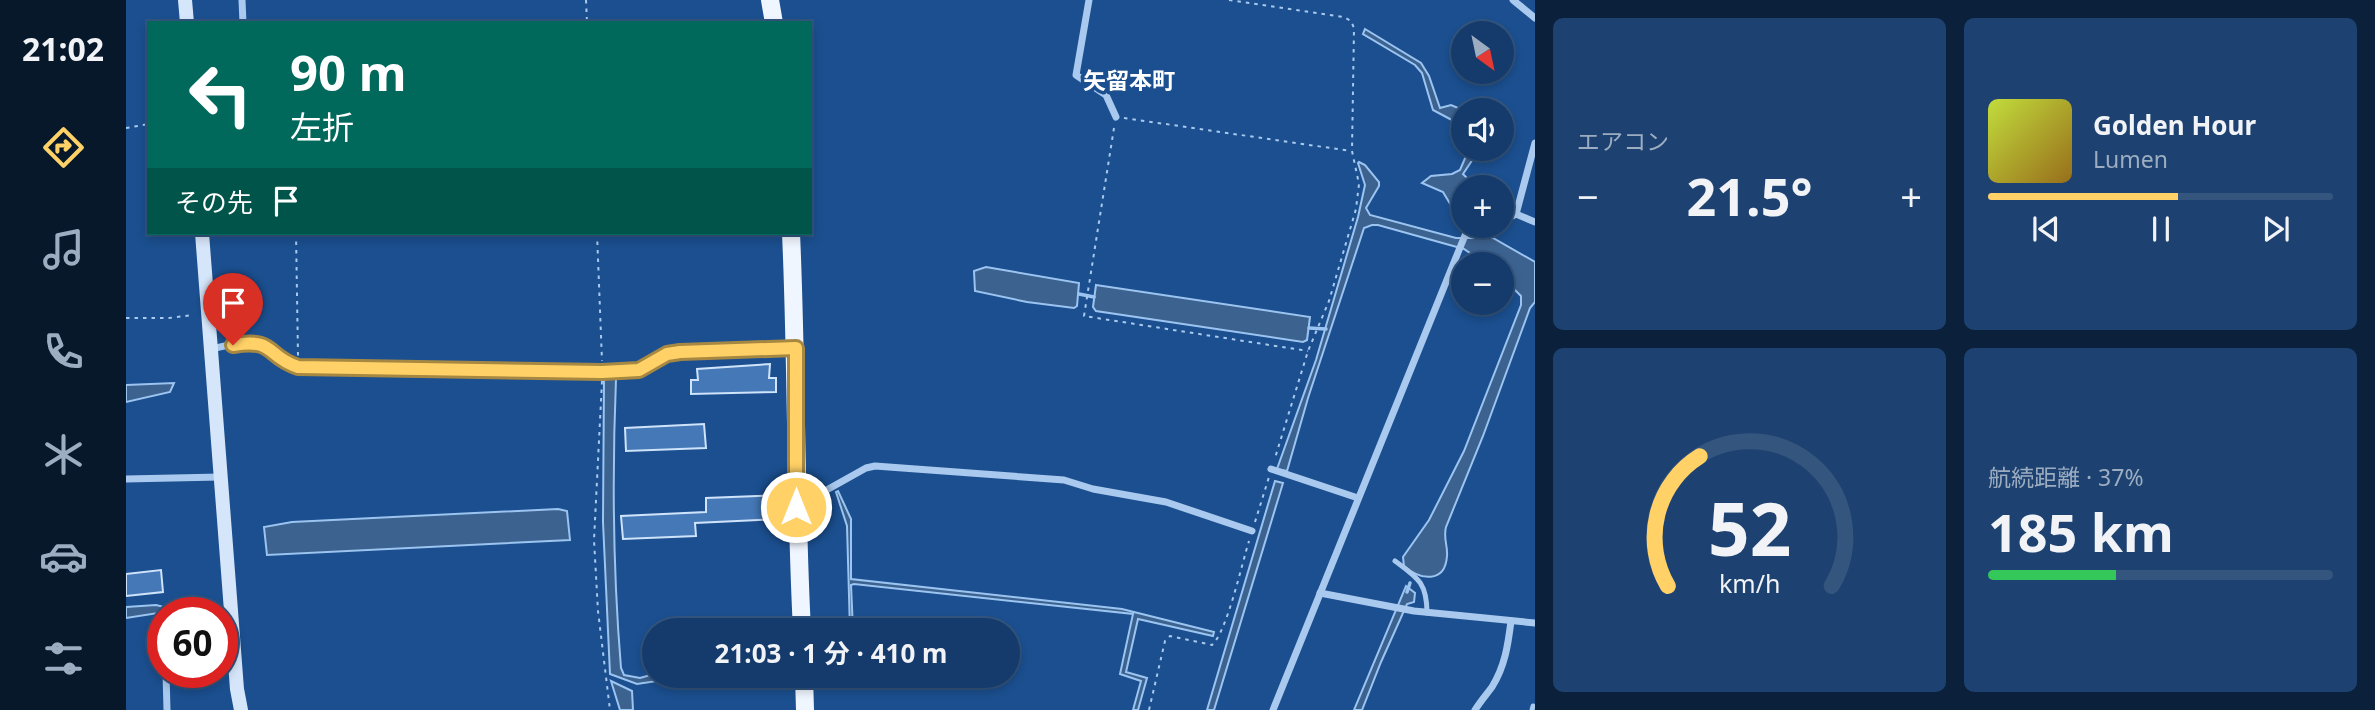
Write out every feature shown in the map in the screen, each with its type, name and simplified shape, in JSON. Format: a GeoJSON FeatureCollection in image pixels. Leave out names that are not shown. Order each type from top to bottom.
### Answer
{"type":"FeatureCollection","features":[{"type":"Feature","properties":{"kind":"main road"},"geometry":{"type":"LineString","coordinates":[[771,0],[774,21]]}},
{"type":"Feature","properties":{"kind":"main road"},"geometry":{"type":"LineString","coordinates":[[791,235],[796,348],[796,507],[801,618]]}},
{"type":"Feature","properties":{"kind":"main road"},"geometry":{"type":"LineString","coordinates":[[804,688],[805,710]]}},
{"type":"Feature","properties":{"kind":"street"},"geometry":{"type":"LineString","coordinates":[[185,0],[187,21]]}},
{"type":"Feature","properties":{"kind":"street"},"geometry":{"type":"LineString","coordinates":[[242,0],[243,21]]}},
{"type":"Feature","properties":{"kind":"street"},"geometry":{"type":"LineString","coordinates":[[1089,0],[1076,75],[1106,94],[1116,117]]}},
{"type":"Feature","properties":{"kind":"street"},"geometry":{"type":"LineString","coordinates":[[1513,0],[1535,18]]}},
{"type":"Feature","properties":{"kind":"street"},"geometry":{"type":"LineString","coordinates":[[1535,143],[1516,214],[1535,222]]}},
{"type":"Feature","properties":{"kind":"street"},"geometry":{"type":"LineString","coordinates":[[202,235],[237,689],[241,710]]}},
{"type":"Feature","properties":{"kind":"street"},"geometry":{"type":"LineString","coordinates":[[1273,710],[1464,238]]}},
{"type":"Feature","properties":{"kind":"street"},"geometry":{"type":"LineString","coordinates":[[211,349],[255,342],[298,367],[602,372],[639,370],[667,354],[680,352],[796,348]]}},
{"type":"Feature","properties":{"kind":"street"},"geometry":{"type":"LineString","coordinates":[[796,507],[874,466],[1064,480],[1093,489],[1166,502],[1252,531]]}},
{"type":"Feature","properties":{"kind":"street"},"geometry":{"type":"LineString","coordinates":[[1275,470],[1358,498]]}},
{"type":"Feature","properties":{"kind":"street"},"geometry":{"type":"LineString","coordinates":[[126,480],[221,477]]}},
{"type":"Feature","properties":{"kind":"street"},"geometry":{"type":"LineString","coordinates":[[1320,593],[1427,613],[1535,623]]}},
{"type":"Feature","properties":{"kind":"street"},"geometry":{"type":"LineString","coordinates":[[1475,710],[1503,665],[1511,621]]}},
{"type":"Feature","properties":{"kind":"street"},"geometry":{"type":"LineString","coordinates":[[166,688],[167,710]]}},
{"type":"Feature","properties":{"kind":"lane"},"geometry":{"type":"LineString","coordinates":[[1395,561],[1420,579],[1427,597],[1427,613]]}},
{"type":"Feature","properties":{"kind":"path"},"geometry":{"type":"LineString","coordinates":[[586,0],[587,21]]}},
{"type":"Feature","properties":{"kind":"path"},"geometry":{"type":"LineString","coordinates":[[1149,710],[1165,641],[1170,636],[1212,645],[1223,627],[1252,531],[1275,470],[1308,352],[1329,301],[1356,209],[1359,184],[1352,151],[1354,28],[1351,21],[1344,16],[1229,0]]}},
{"type":"Feature","properties":{"kind":"path"},"geometry":{"type":"LineString","coordinates":[[1308,352],[1084,316],[1116,117],[1352,151]]}},
{"type":"Feature","properties":{"kind":"path"},"geometry":{"type":"LineString","coordinates":[[126,128],[147,124]]}},
{"type":"Feature","properties":{"kind":"path"},"geometry":{"type":"LineString","coordinates":[[296,235],[298,367]]}},
{"type":"Feature","properties":{"kind":"path"},"geometry":{"type":"LineString","coordinates":[[597,235],[602,372],[594,540],[598,611],[610,710]]}},
{"type":"Feature","properties":{"kind":"path"},"geometry":{"type":"LineString","coordinates":[[126,318],[169,318],[208,313]]}},
{"type":"Feature","properties":{"kind":"water"},"geometry":{"type":"Polygon","coordinates":[[[1365,29],[1421,63],[1429,76],[1440,108],[1451,105],[1451,120],[1433,110],[1422,73],[1415,65],[1363,34],[1365,29]]]}},
{"type":"Feature","properties":{"kind":"water"},"geometry":{"type":"Polygon","coordinates":[[[1464,161],[1472,161],[1464,175],[1451,175],[1451,205],[1443,192],[1422,183],[1431,176],[1452,174],[1460,170],[1464,161]]]}},
{"type":"Feature","properties":{"kind":"water"},"geometry":{"type":"Polygon","coordinates":[[[1358,163],[1365,165],[1379,182],[1366,208],[1370,215],[1451,238],[1493,238],[1535,262],[1535,302],[1530,308],[1446,527],[1445,565],[1442,571],[1431,577],[1410,571],[1404,566],[1403,557],[1429,520],[1464,451],[1521,305],[1521,296],[1514,289],[1514,252],[1468,252],[1378,225],[1364,228],[1287,471],[1277,469],[1316,360],[1358,217],[1365,185],[1358,163]]]}},
{"type":"Feature","properties":{"kind":"water"},"geometry":{"type":"Polygon","coordinates":[[[986,267],[1079,283],[1077,306],[1074,308],[1027,302],[975,291],[974,271],[986,267]]]}},
{"type":"Feature","properties":{"kind":"water"},"geometry":{"type":"Polygon","coordinates":[[[1096,285],[1310,317],[1307,340],[1303,342],[1096,311],[1093,307],[1096,285]]]}},
{"type":"Feature","properties":{"kind":"water"},"geometry":{"type":"Polygon","coordinates":[[[604,378],[616,379],[614,524],[621,668],[624,675],[642,677],[642,683],[637,684],[610,674],[603,522],[604,378]]]}},
{"type":"Feature","properties":{"kind":"water"},"geometry":{"type":"Polygon","coordinates":[[[174,383],[170,392],[126,402],[126,385],[174,383]]]}},
{"type":"Feature","properties":{"kind":"water"},"geometry":{"type":"Polygon","coordinates":[[[1275,481],[1283,483],[1214,710],[1207,710],[1275,481]]]}},
{"type":"Feature","properties":{"kind":"water"},"geometry":{"type":"Polygon","coordinates":[[[838,491],[851,519],[851,579],[1122,609],[1214,632],[1213,636],[1138,619],[1126,672],[1147,678],[1138,710],[1133,710],[1141,681],[1120,674],[1133,614],[854,584],[851,585],[852,618],[850,618],[847,526],[836,492],[838,491]]]}},
{"type":"Feature","properties":{"kind":"water"},"geometry":{"type":"Polygon","coordinates":[[[558,509],[567,511],[570,540],[267,555],[264,527],[292,522],[558,509]]]}},
{"type":"Feature","properties":{"kind":"water"},"geometry":{"type":"Polygon","coordinates":[[[1406,586],[1415,593],[1414,602],[1407,604],[1362,710],[1354,710],[1406,586]]]}},
{"type":"Feature","properties":{"kind":"water"},"geometry":{"type":"Polygon","coordinates":[[[147,606],[147,615],[126,618],[126,607],[147,606]]]}},
{"type":"Feature","properties":{"kind":"water"},"geometry":{"type":"Polygon","coordinates":[[[611,681],[632,691],[633,710],[620,710],[611,681]]]}},
{"type":"Feature","properties":{"kind":"building"},"geometry":{"type":"Polygon","coordinates":[[[770,364],[769,378],[776,378],[776,392],[691,394],[691,380],[698,380],[697,369],[770,364]]]}},
{"type":"Feature","properties":{"kind":"building"},"geometry":{"type":"Polygon","coordinates":[[[704,424],[706,448],[626,451],[625,428],[704,424]]]}},
{"type":"Feature","properties":{"kind":"building"},"geometry":{"type":"Polygon","coordinates":[[[780,495],[781,519],[695,523],[696,536],[623,539],[621,516],[706,512],[706,498],[780,495]]]}},
{"type":"Feature","properties":{"kind":"building"},"geometry":{"type":"Polygon","coordinates":[[[161,570],[163,592],[126,596],[126,574],[161,570]]]}},
{"type":"Feature","properties":{"kind":"waterway"},"geometry":{"type":"LineString","coordinates":[[1079,294],[1094,297]]}},
{"type":"Feature","properties":{"kind":"waterway"},"geometry":{"type":"LineString","coordinates":[[1309,328],[1326,329]]}},
{"type":"Feature","properties":{"kind":"waterway"},"geometry":{"type":"LineString","coordinates":[[1407,592],[1410,583]]}},
{"type":"Feature","properties":{"kind":"district","name":"矢留本町"},"geometry":{"type":"Point","coordinates":[1129,80]}},
{"type":"Feature","properties":{"kind":"route"},"geometry":{"type":"LineString","coordinates":[[233,345],[255,342],[298,367],[602,372],[639,370],[667,354],[680,352],[796,348],[796,507]]}}]}
